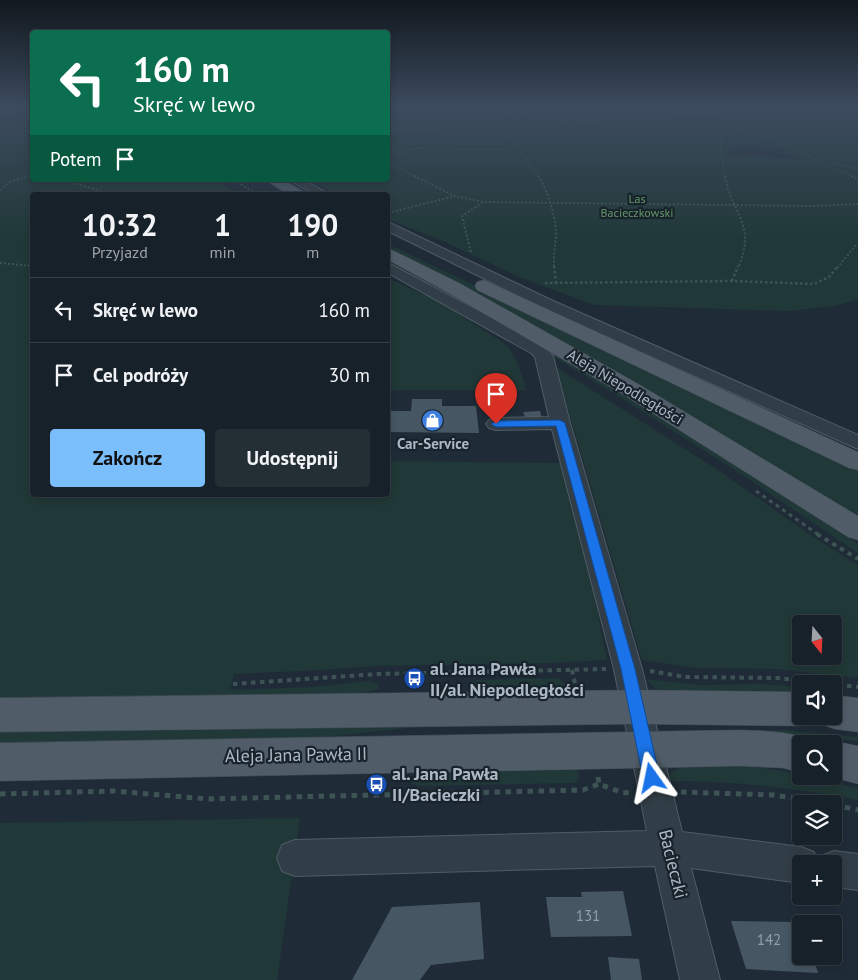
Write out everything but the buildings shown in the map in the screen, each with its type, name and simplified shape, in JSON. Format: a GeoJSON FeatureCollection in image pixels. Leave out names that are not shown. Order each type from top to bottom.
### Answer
{"type":"FeatureCollection","features":[{"type":"Feature","properties":{"kind":"main road"},"geometry":{"type":"LineString","coordinates":[[264,187],[286,192]]}},
{"type":"Feature","properties":{"kind":"main road","name":"Aleja Niepodległości"},"geometry":{"type":"LineString","coordinates":[[390,240],[858,462]]}},
{"type":"Feature","properties":{"kind":"main road","name":"Aleja Niepodległości"},"geometry":{"type":"LineString","coordinates":[[390,254],[632,390],[858,530]]}},
{"type":"Feature","properties":{"kind":"main road"},"geometry":{"type":"LineString","coordinates":[[0,715],[637,708],[792,709]]}},
{"type":"Feature","properties":{"kind":"main road"},"geometry":{"type":"LineString","coordinates":[[842,713],[858,715]]}},
{"type":"Feature","properties":{"kind":"main road","name":"Aleja Jana Pawła II"},"geometry":{"type":"LineString","coordinates":[[0,762],[646,749],[740,748],[792,752]]}},
{"type":"Feature","properties":{"kind":"main road"},"geometry":{"type":"LineString","coordinates":[[842,762],[858,765]]}},
{"type":"Feature","properties":{"kind":"street"},"geometry":{"type":"LineString","coordinates":[[299,182],[319,192]]}},
{"type":"Feature","properties":{"kind":"street"},"geometry":{"type":"LineString","coordinates":[[390,227],[545,303],[858,443]]}},
{"type":"Feature","properties":{"kind":"street","name":"Bacieczki"},"geometry":{"type":"LineString","coordinates":[[390,268],[537,349],[544,356],[560,423],[628,669],[700,980]]}},
{"type":"Feature","properties":{"kind":"street"},"geometry":{"type":"LineString","coordinates":[[496,424],[560,423]]}},
{"type":"Feature","properties":{"kind":"street"},"geometry":{"type":"LineString","coordinates":[[295,858],[670,848],[792,864]]}},
{"type":"Feature","properties":{"kind":"street"},"geometry":{"type":"LineString","coordinates":[[842,870],[858,872]]}},
{"type":"Feature","properties":{"kind":"path"},"geometry":{"type":"LineString","coordinates":[[390,155],[405,152]]}},
{"type":"Feature","properties":{"kind":"path"},"geometry":{"type":"LineString","coordinates":[[520,152],[540,178],[554,215],[553,254],[556,283]]}},
{"type":"Feature","properties":{"kind":"path"},"geometry":{"type":"LineString","coordinates":[[721,152],[727,186],[734,205],[743,220],[746,236],[743,256],[732,282]]}},
{"type":"Feature","properties":{"kind":"path"},"geometry":{"type":"LineString","coordinates":[[801,152],[858,179]]}},
{"type":"Feature","properties":{"kind":"path"},"geometry":{"type":"LineString","coordinates":[[822,161],[858,169]]}},
{"type":"Feature","properties":{"kind":"path"},"geometry":{"type":"LineString","coordinates":[[390,163],[454,196],[482,202],[734,205],[858,204]]}},
{"type":"Feature","properties":{"kind":"path"},"geometry":{"type":"LineString","coordinates":[[0,190],[11,182],[30,177]]}},
{"type":"Feature","properties":{"kind":"path"},"geometry":{"type":"LineString","coordinates":[[71,182],[103,192]]}},
{"type":"Feature","properties":{"kind":"path"},"geometry":{"type":"LineString","coordinates":[[243,182],[264,187]]}},
{"type":"Feature","properties":{"kind":"path"},"geometry":{"type":"LineString","coordinates":[[390,212],[454,196]]}},
{"type":"Feature","properties":{"kind":"path"},"geometry":{"type":"LineString","coordinates":[[471,254],[462,216],[482,202]]}},
{"type":"Feature","properties":{"kind":"path"},"geometry":{"type":"LineString","coordinates":[[545,283],[732,282],[814,284],[829,277],[858,244]]}},
{"type":"Feature","properties":{"kind":"path"},"geometry":{"type":"LineString","coordinates":[[0,263],[30,266]]}},
{"type":"Feature","properties":{"kind":"path"},"geometry":{"type":"LineString","coordinates":[[233,684],[358,675],[642,669],[685,677],[778,678],[858,687]]}},
{"type":"Feature","properties":{"kind":"path"},"geometry":{"type":"LineString","coordinates":[[0,794],[114,792],[208,799],[583,790],[600,784]]}},
{"type":"Feature","properties":{"kind":"path"},"geometry":{"type":"LineString","coordinates":[[673,792],[720,792],[792,797]]}},
{"type":"Feature","properties":{"kind":"path"},"geometry":{"type":"LineString","coordinates":[[842,807],[858,810]]}},
{"type":"Feature","properties":{"kind":"green space"},"geometry":{"type":"Polygon","coordinates":[[[0,152],[30,152],[30,182],[219,182],[233,192],[30,192],[30,497],[390,497],[390,461],[562,463],[591,578],[607,660],[551,663],[377,666],[234,674],[230,690],[314,687],[370,681],[378,684],[379,689],[356,694],[0,703],[0,152]]]}},
{"type":"Feature","properties":{"kind":"green space","name":"Las Bacieczkowski"},"geometry":{"type":"Polygon","coordinates":[[[390,152],[728,152],[726,154],[808,160],[787,155],[786,152],[858,152],[858,299],[834,306],[788,311],[594,305],[519,277],[445,242],[390,220],[390,192],[333,192],[313,182],[390,182],[390,152]]]}},
{"type":"Feature","properties":{"kind":"green space"},"geometry":{"type":"Polygon","coordinates":[[[390,245],[858,468],[858,520],[459,285],[390,248],[390,245]]]}},
{"type":"Feature","properties":{"kind":"green space"},"geometry":{"type":"Polygon","coordinates":[[[390,261],[551,349],[773,487],[858,544],[858,553],[747,478],[544,351],[390,266],[390,261]]]}},
{"type":"Feature","properties":{"kind":"green space"},"geometry":{"type":"Polygon","coordinates":[[[390,279],[442,303],[508,346],[519,366],[526,390],[390,390],[390,279]]]}},
{"type":"Feature","properties":{"kind":"green space"},"geometry":{"type":"Polygon","coordinates":[[[551,364],[715,468],[815,538],[858,565],[858,678],[777,669],[695,668],[642,660],[557,372],[551,364]]]}},
{"type":"Feature","properties":{"kind":"green space"},"geometry":{"type":"Polygon","coordinates":[[[558,678],[564,683],[566,695],[550,696],[472,688],[477,680],[558,678]]]}},
{"type":"Feature","properties":{"kind":"green space"},"geometry":{"type":"Polygon","coordinates":[[[645,679],[700,685],[759,684],[792,686],[792,695],[666,693],[655,688],[645,679]]]}},
{"type":"Feature","properties":{"kind":"green space"},"geometry":{"type":"Polygon","coordinates":[[[571,724],[417,727],[276,742],[0,748],[0,727],[571,724]]]}},
{"type":"Feature","properties":{"kind":"green space"},"geometry":{"type":"Polygon","coordinates":[[[676,730],[785,730],[837,735],[792,736],[678,734],[674,732],[676,730]]]}},
{"type":"Feature","properties":{"kind":"green space"},"geometry":{"type":"Polygon","coordinates":[[[842,735],[858,737],[858,741],[842,739],[842,735]]]}},
{"type":"Feature","properties":{"kind":"green space"},"geometry":{"type":"Polygon","coordinates":[[[578,762],[579,780],[574,783],[420,786],[412,784],[410,775],[450,767],[578,762]]]}},
{"type":"Feature","properties":{"kind":"green space"},"geometry":{"type":"Polygon","coordinates":[[[687,762],[773,769],[792,773],[792,785],[842,785],[858,788],[858,800],[842,797],[842,795],[828,795],[764,786],[717,782],[668,781],[671,773],[687,762]]]}},
{"type":"Feature","properties":{"kind":"green space"},"geometry":{"type":"Polygon","coordinates":[[[300,818],[277,980],[0,980],[0,823],[300,818]]]}},
{"type":"Feature","properties":{"kind":"place","name":"Car-Service"},"geometry":{"type":"Point","coordinates":[433,421]}},
{"type":"Feature","properties":{"kind":"place","name":"al. Jana Pawła II/al. Niepodległości"},"geometry":{"type":"Point","coordinates":[414,679]}},
{"type":"Feature","properties":{"kind":"place","name":"al. Jana Pawła II/Bacieczki"},"geometry":{"type":"Point","coordinates":[376,784]}},
{"type":"Feature","properties":{"kind":"route"},"geometry":{"type":"LineString","coordinates":[[496,424],[560,423],[628,669],[652,778]]}}]}
